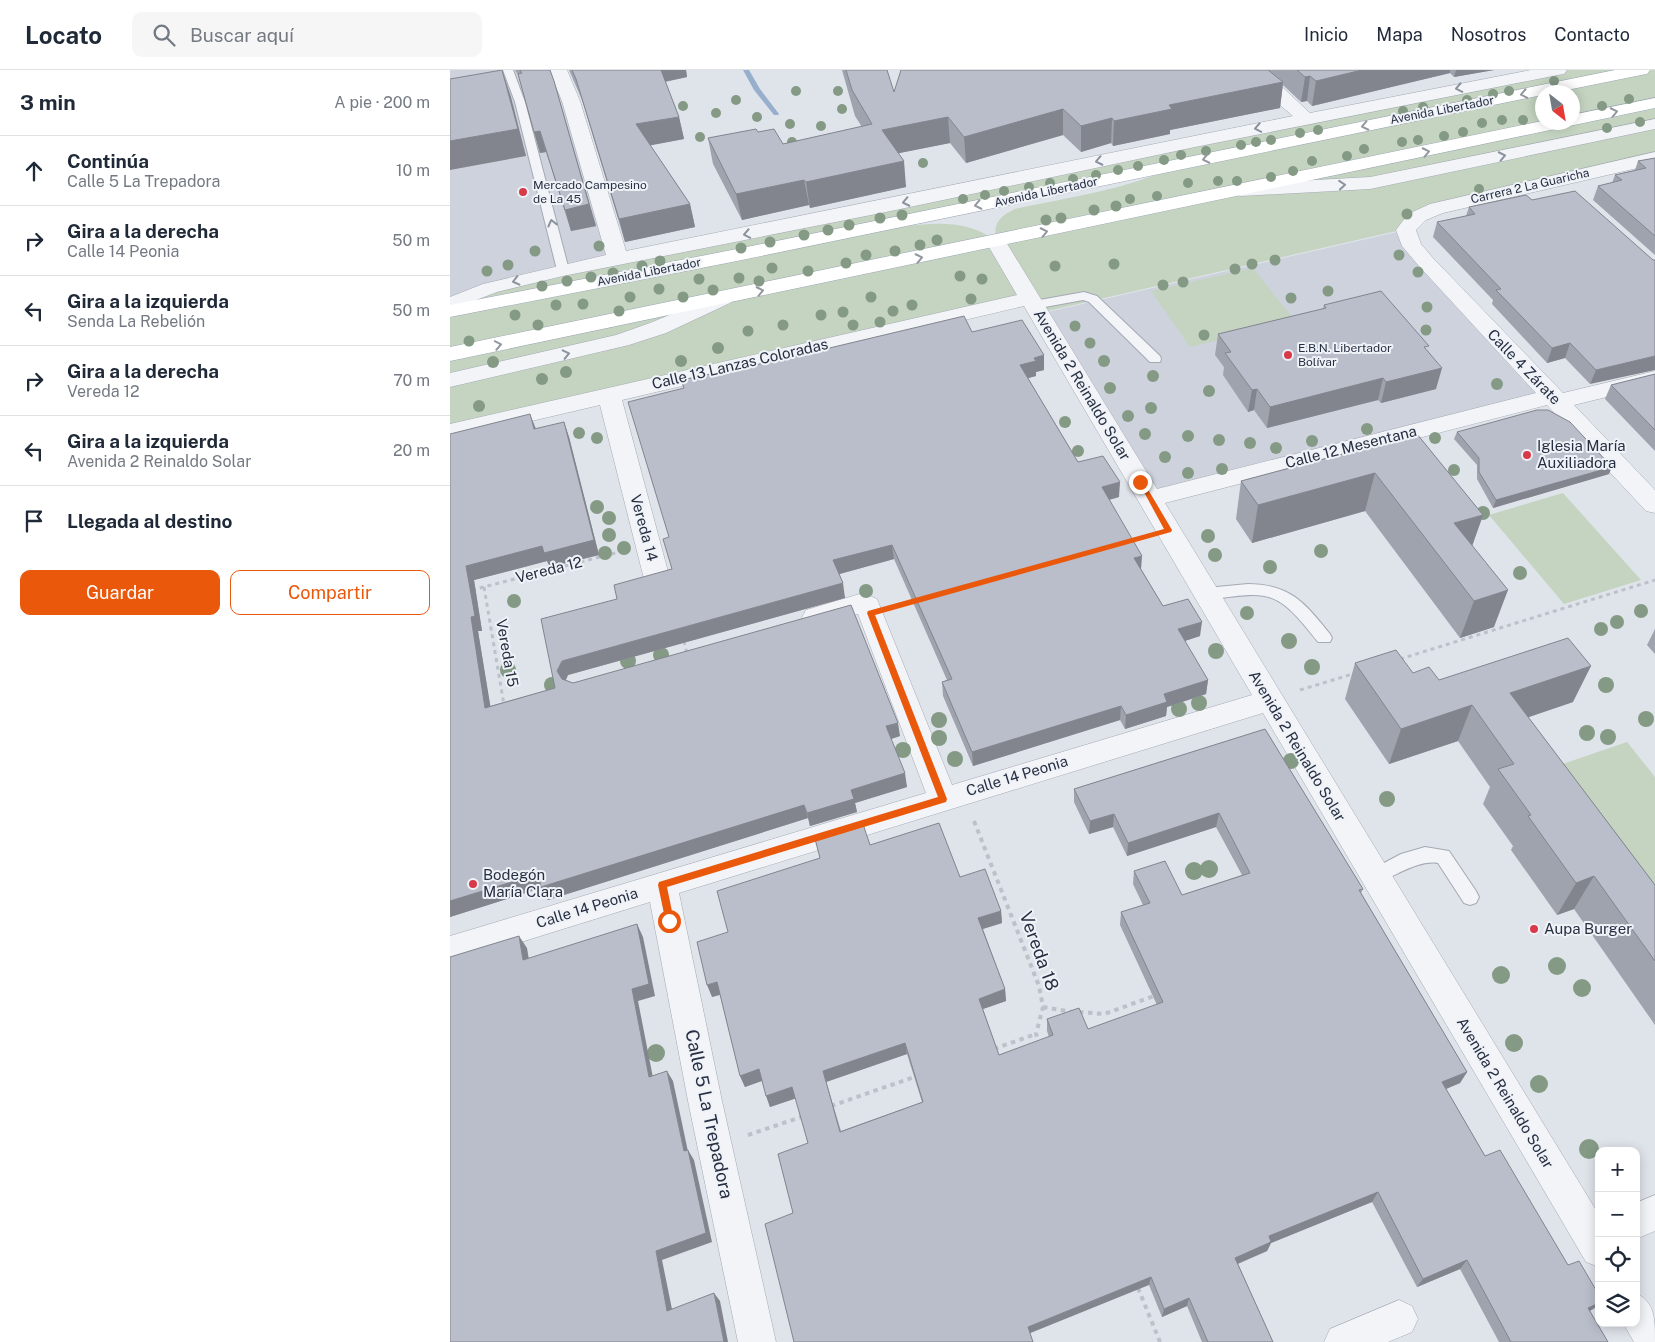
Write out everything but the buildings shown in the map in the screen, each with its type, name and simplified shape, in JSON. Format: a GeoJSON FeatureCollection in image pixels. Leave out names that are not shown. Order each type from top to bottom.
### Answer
{"type":"FeatureCollection","features":[{"type":"Feature","properties":{"kind":"main road","name":"Avenida Libertador"},"geometry":{"type":"LineString","coordinates":[[450,311],[834,235],[1641,70]]}},
{"type":"Feature","properties":{"kind":"main road"},"geometry":{"type":"LineString","coordinates":[[1580,119],[1655,103]]}},
{"type":"Feature","properties":{"kind":"main road"},"geometry":{"type":"LineString","coordinates":[[457,352],[723,299],[1535,128]]}},
{"type":"Feature","properties":{"kind":"main road"},"geometry":{"type":"LineString","coordinates":[[996,242],[995,225],[1001,216],[1015,209],[1110,188],[1145,178],[1181,164]]}},
{"type":"Feature","properties":{"kind":"main road"},"geometry":{"type":"LineString","coordinates":[[834,235],[941,224],[974,228],[984,232],[996,242]]}},
{"type":"Feature","properties":{"kind":"street"},"geometry":{"type":"LineString","coordinates":[[558,70],[570,100],[618,260]]}},
{"type":"Feature","properties":{"kind":"street"},"geometry":{"type":"LineString","coordinates":[[1247,70],[1276,90],[1306,118]]}},
{"type":"Feature","properties":{"kind":"street","name":"Avenida Libertador"},"geometry":{"type":"LineString","coordinates":[[450,304],[490,288],[564,270],[1306,118],[1558,70]]}},
{"type":"Feature","properties":{"kind":"street"},"geometry":{"type":"LineString","coordinates":[[1241,190],[1370,183],[1655,124]]}},
{"type":"Feature","properties":{"kind":"street","name":"Carrera 2 La Guaricha"},"geometry":{"type":"LineString","coordinates":[[1409,223],[1416,217],[1437,208],[1564,187],[1655,158]]}},
{"type":"Feature","properties":{"kind":"street","name":"Calle 4 Zárate"},"geometry":{"type":"LineString","coordinates":[[1409,223],[1406,230],[1412,246],[1655,504]]}},
{"type":"Feature","properties":{"kind":"street","name":"Avenida 2 Reinaldo Solar"},"geometry":{"type":"LineString","coordinates":[[996,242],[1375,876],[1595,1239]]}},
{"type":"Feature","properties":{"kind":"street"},"geometry":{"type":"LineString","coordinates":[[450,380],[621,340],[658,328],[723,299]]}},
{"type":"Feature","properties":{"kind":"street","name":"Calle 13 Lanzas Coloradas"},"geometry":{"type":"LineString","coordinates":[[450,432],[609,394],[1032,301]]}},
{"type":"Feature","properties":{"kind":"street","name":"Calle 12 Mesentana"},"geometry":{"type":"LineString","coordinates":[[1150,499],[1555,399],[1655,378]]}},
{"type":"Feature","properties":{"kind":"street","name":"Vereda 14"},"geometry":{"type":"LineString","coordinates":[[609,394],[657,579]]}},
{"type":"Feature","properties":{"kind":"street"},"geometry":{"type":"LineString","coordinates":[[789,625],[863,603],[868,606],[953,796]]}},
{"type":"Feature","properties":{"kind":"street","name":"Calle 14 Peonia"},"geometry":{"type":"LineString","coordinates":[[450,950],[1270,700]]}},
{"type":"Feature","properties":{"kind":"street","name":"Calle 5 La Trepadora"},"geometry":{"type":"LineString","coordinates":[[662,885],[705,1101],[757,1342]]}},
{"type":"Feature","properties":{"kind":"street"},"geometry":{"type":"LineString","coordinates":[[1640,1219],[1655,1213]]}},
{"type":"Feature","properties":{"kind":"street"},"geometry":{"type":"LineString","coordinates":[[1640,1318],[1655,1342]]}},
{"type":"Feature","properties":{"kind":"street"},"geometry":{"type":"LineString","coordinates":[[1343,1342],[1399,1319]]}},
{"type":"Feature","properties":{"kind":"lane"},"geometry":{"type":"LineString","coordinates":[[508,70],[520,102],[564,270]]}},
{"type":"Feature","properties":{"kind":"lane"},"geometry":{"type":"LineString","coordinates":[[1032,301],[1084,296],[1092,299],[1156,359]]}},
{"type":"Feature","properties":{"kind":"lane"},"geometry":{"type":"LineString","coordinates":[[1206,594],[1252,588],[1272,589],[1300,607],[1324,638]]}},
{"type":"Feature","properties":{"kind":"lane"},"geometry":{"type":"LineString","coordinates":[[1375,876],[1400,862],[1432,854],[1443,856],[1470,897]]}},
{"type":"Feature","properties":{"kind":"path","name":"Vereda 12"},"geometry":{"type":"LineString","coordinates":[[467,591],[648,545]]}},
{"type":"Feature","properties":{"kind":"path"},"geometry":{"type":"LineString","coordinates":[[1392,662],[1655,580]]}},
{"type":"Feature","properties":{"kind":"path","name":"Vereda 15"},"geometry":{"type":"LineString","coordinates":[[484,587],[504,705],[498,713]]}},
{"type":"Feature","properties":{"kind":"path"},"geometry":{"type":"LineString","coordinates":[[871,613],[921,599]]}},
{"type":"Feature","properties":{"kind":"path"},"geometry":{"type":"LineString","coordinates":[[683,639],[687,654]]}},
{"type":"Feature","properties":{"kind":"path"},"geometry":{"type":"LineString","coordinates":[[1270,700],[1364,670]]}},
{"type":"Feature","properties":{"kind":"path"},"geometry":{"type":"LineString","coordinates":[[504,705],[514,702]]}},
{"type":"Feature","properties":{"kind":"path","name":"Vereda 18"},"geometry":{"type":"LineString","coordinates":[[953,796],[1039,986],[1044,1007],[1036,1034],[1043,1052]]}},
{"type":"Feature","properties":{"kind":"path"},"geometry":{"type":"LineString","coordinates":[[1044,1007],[1094,1015],[1104,1014],[1161,994]]}},
{"type":"Feature","properties":{"kind":"path"},"geometry":{"type":"LineString","coordinates":[[1134,1279],[1160,1342]]}},
{"type":"Feature","properties":{"kind":"shaded area","name":"Mercado Campesino de La 45"},"geometry":{"type":"Polygon","coordinates":[[[450,70],[558,70],[618,260],[450,304],[450,70]]]}},
{"type":"Feature","properties":{"kind":"shaded area","name":"E.B.N. Libertador Bolívar"},"geometry":{"type":"Polygon","coordinates":[[[1406,230],[1552,396],[1150,499],[1039,314],[1406,230]]]}},
{"type":"Feature","properties":{"kind":"green space"},"geometry":{"type":"Polygon","coordinates":[[[1558,70],[1655,70],[1655,157],[1437,207],[1414,218],[1405,229],[1039,313],[998,242],[1042,232],[996,242],[1028,297],[450,431],[450,381],[621,341],[659,329],[723,300],[827,277],[723,299],[658,328],[621,340],[450,380],[450,354],[465,351],[450,352],[450,304],[490,288],[563,270],[886,206],[1195,141],[1558,70]],[[1177,165],[841,234],[941,224],[979,231],[996,241],[995,230],[998,221],[1015,209],[1118,187],[1158,174],[1177,165]]]}},
{"type":"Feature","properties":{"kind":"green space"},"geometry":{"type":"Polygon","coordinates":[[[1253,268],[1295,321],[1190,347],[1151,291],[1253,268]]]}},
{"type":"Feature","properties":{"kind":"green space"},"geometry":{"type":"Polygon","coordinates":[[[1563,493],[1641,580],[1564,604],[1489,515],[1563,493]]]}},
{"type":"Feature","properties":{"kind":"green space"},"geometry":{"type":"Polygon","coordinates":[[[1627,742],[1655,777],[1655,890],[1551,768],[1627,742]]]}},
{"type":"Feature","properties":{"kind":"waterway"},"geometry":{"type":"LineString","coordinates":[[746,70],[757,90],[776,114]]}},
{"type":"Feature","properties":{"kind":"place","name":"Mercado Campesino de La 45"},"geometry":{"type":"Point","coordinates":[523,192]}},
{"type":"Feature","properties":{"kind":"place","name":"E.B.N. Libertador Bolívar"},"geometry":{"type":"Point","coordinates":[1288,355]}},
{"type":"Feature","properties":{"kind":"place","name":"Iglesia María Auxiliadora"},"geometry":{"type":"Point","coordinates":[1527,455]}},
{"type":"Feature","properties":{"kind":"place","name":"Bodegón María Clara"},"geometry":{"type":"Point","coordinates":[473,884]}},
{"type":"Feature","properties":{"kind":"place","name":"Aupa Burger"},"geometry":{"type":"Point","coordinates":[1534,929]}},
{"type":"Feature","properties":{"kind":"route"},"geometry":{"type":"LineString","coordinates":[[669,921],[662,885],[943,799],[871,613],[1168,530],[1140,482]]}}]}
